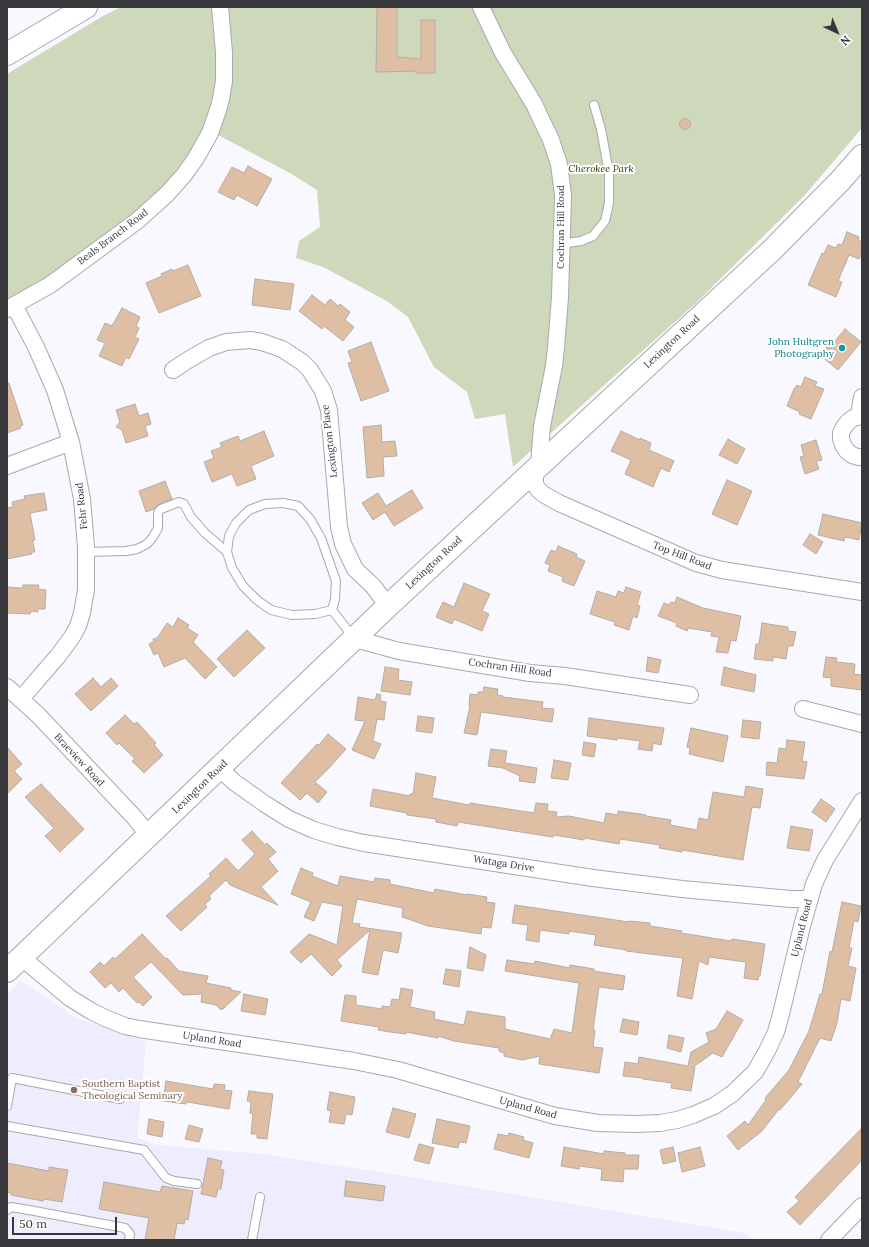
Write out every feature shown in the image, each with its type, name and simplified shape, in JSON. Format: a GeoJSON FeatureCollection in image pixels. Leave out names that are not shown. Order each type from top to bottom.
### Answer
{"type":"FeatureCollection","features":[{"type":"Feature","properties":{"kind":"main road"},"geometry":{"type":"LineString","coordinates":[[7,54],[86,7]]}},
{"type":"Feature","properties":{"kind":"main road","name":"Lexington Road"},"geometry":{"type":"LineString","coordinates":[[14,964],[388,606],[772,250],[840,181],[862,156]]}},
{"type":"Feature","properties":{"kind":"street","name":"Beals Branch Road"},"geometry":{"type":"LineString","coordinates":[[10,307],[50,285],[137,221],[167,194],[184,175],[196,158],[210,133],[221,99],[224,81],[224,52],[220,7]]}},
{"type":"Feature","properties":{"kind":"street","name":"Cochran Hill Road"},"geometry":{"type":"LineString","coordinates":[[481,7],[503,53],[534,104],[551,140],[559,164],[563,195],[560,297],[555,360],[542,426],[539,465]]}},
{"type":"Feature","properties":{"kind":"street","name":"Fehr Road"},"geometry":{"type":"LineString","coordinates":[[10,307],[36,347],[54,390],[71,442],[82,499],[86,552],[86,590],[78,626],[58,656],[21,699]]}},
{"type":"Feature","properties":{"kind":"street","name":"Lexington Place"},"geometry":{"type":"LineString","coordinates":[[173,370],[209,348],[226,342],[250,340],[262,342],[282,349],[302,362],[310,370],[323,391],[329,410],[339,527],[343,544],[355,569],[373,586],[388,606]]}},
{"type":"Feature","properties":{"kind":"street"},"geometry":{"type":"LineString","coordinates":[[862,397],[861,416],[853,418],[848,422],[841,433],[841,439],[846,451],[852,455],[862,457]]}},
{"type":"Feature","properties":{"kind":"street"},"geometry":{"type":"LineString","coordinates":[[7,466],[71,442]]}},
{"type":"Feature","properties":{"kind":"street","name":"Top Hill Road"},"geometry":{"type":"LineString","coordinates":[[539,465],[535,484],[543,494],[559,503],[696,563],[722,570],[862,592]]}},
{"type":"Feature","properties":{"kind":"street","name":"Cochran Hill Road"},"geometry":{"type":"LineString","coordinates":[[355,639],[399,651],[530,673],[565,676],[690,694]]}},
{"type":"Feature","properties":{"kind":"street","name":"Braeview Road"},"geometry":{"type":"LineString","coordinates":[[7,687],[21,699],[135,818],[149,836]]}},
{"type":"Feature","properties":{"kind":"street"},"geometry":{"type":"LineString","coordinates":[[803,709],[862,724]]}},
{"type":"Feature","properties":{"kind":"street","name":"Wataga Drive"},"geometry":{"type":"LineString","coordinates":[[219,768],[234,782],[289,819],[314,830],[337,837],[593,878],[682,889],[810,899]]}},
{"type":"Feature","properties":{"kind":"street","name":"Upland Road"},"geometry":{"type":"LineString","coordinates":[[14,964],[98,1015],[125,1026],[354,1061],[398,1070],[555,1116],[598,1123],[636,1124],[677,1120],[714,1106],[732,1094],[755,1072],[768,1052],[776,1032],[814,884],[825,860],[862,801]]}},
{"type":"Feature","properties":{"kind":"street"},"geometry":{"type":"LineString","coordinates":[[829,1240],[862,1206]]}},
{"type":"Feature","properties":{"kind":"lane"},"geometry":{"type":"LineString","coordinates":[[562,244],[580,241],[593,236],[604,221],[609,203],[609,173],[601,129],[594,106]]}},
{"type":"Feature","properties":{"kind":"lane"},"geometry":{"type":"LineString","coordinates":[[86,552],[126,551],[137,549],[147,544],[158,528],[159,511],[179,502],[184,504],[191,517],[205,533],[227,552]]}},
{"type":"Feature","properties":{"kind":"lane"},"geometry":{"type":"LineString","coordinates":[[283,503],[298,506],[310,519],[321,538],[336,581],[335,600],[332,610],[315,614],[292,615],[271,610],[257,600],[243,586],[232,568],[227,552],[229,536],[236,523],[249,510],[265,504],[283,503]]}},
{"type":"Feature","properties":{"kind":"lane"},"geometry":{"type":"LineString","coordinates":[[332,610],[355,639]]}},
{"type":"Feature","properties":{"kind":"lane"},"geometry":{"type":"LineString","coordinates":[[7,1106],[12,1078],[120,1099]]}},
{"type":"Feature","properties":{"kind":"lane"},"geometry":{"type":"LineString","coordinates":[[7,1126],[144,1150],[166,1178],[174,1181],[197,1184]]}},
{"type":"Feature","properties":{"kind":"lane"},"geometry":{"type":"LineString","coordinates":[[252,1240],[260,1198]]}},
{"type":"Feature","properties":{"kind":"lane"},"geometry":{"type":"LineString","coordinates":[[7,1210],[10,1207],[125,1228],[130,1234],[128,1240]]}},
{"type":"Feature","properties":{"kind":"shaded area","name":"Southern Baptist Theological Seminary"},"geometry":{"type":"Polygon","coordinates":[[[21,981],[76,1018],[146,1042],[137,1138],[157,1145],[262,1154],[379,1172],[744,1233],[755,1240],[7,1240],[7,994],[21,981]]]}},
{"type":"Feature","properties":{"kind":"green space","name":"Cherokee Park"},"geometry":{"type":"Polygon","coordinates":[[[121,7],[862,7],[862,128],[804,196],[697,302],[513,467],[505,414],[475,419],[467,392],[434,367],[408,317],[387,301],[323,267],[296,258],[299,241],[320,227],[317,190],[290,173],[218,135],[210,133],[209,125],[161,191],[122,225],[73,260],[19,295],[7,301],[7,74],[103,16],[121,7]]]}},
{"type":"Feature","properties":{"kind":"building"},"geometry":{"type":"Polygon","coordinates":[[[377,7],[397,7],[397,57],[421,59],[421,20],[435,20],[435,73],[416,73],[416,71],[376,72],[377,7]]]}},
{"type":"Feature","properties":{"kind":"building"},"geometry":{"type":"Polygon","coordinates":[[[685,118],[689,120],[691,124],[689,128],[685,130],[681,128],[679,124],[681,120],[685,118]]]}},
{"type":"Feature","properties":{"kind":"building"},"geometry":{"type":"Polygon","coordinates":[[[248,166],[272,179],[257,206],[237,195],[234,200],[218,192],[232,167],[244,173],[248,166]]]}},
{"type":"Feature","properties":{"kind":"building"},"geometry":{"type":"Polygon","coordinates":[[[847,232],[859,237],[858,240],[862,242],[862,253],[859,259],[849,255],[838,281],[842,282],[836,297],[808,285],[822,253],[824,254],[828,245],[836,248],[838,244],[842,245],[847,232]]]}},
{"type":"Feature","properties":{"kind":"building"},"geometry":{"type":"Polygon","coordinates":[[[188,265],[201,296],[159,313],[146,283],[162,276],[161,274],[172,269],[173,271],[188,265]]]}},
{"type":"Feature","properties":{"kind":"building"},"geometry":{"type":"Polygon","coordinates":[[[255,279],[294,284],[290,310],[252,305],[255,279]]]}},
{"type":"Feature","properties":{"kind":"building"},"geometry":{"type":"Polygon","coordinates":[[[312,295],[325,305],[330,299],[338,306],[340,304],[350,312],[345,320],[354,327],[343,341],[324,326],[322,329],[299,311],[312,295]]]}},
{"type":"Feature","properties":{"kind":"building"},"geometry":{"type":"Polygon","coordinates":[[[122,308],[140,317],[136,326],[139,328],[135,337],[139,339],[129,359],[126,357],[122,366],[99,356],[105,343],[97,340],[105,323],[112,326],[122,308]]]}},
{"type":"Feature","properties":{"kind":"building"},"geometry":{"type":"Polygon","coordinates":[[[845,329],[861,342],[838,370],[820,355],[827,346],[829,348],[845,329]]]}},
{"type":"Feature","properties":{"kind":"building"},"geometry":{"type":"Polygon","coordinates":[[[371,342],[389,391],[361,401],[348,363],[352,362],[348,351],[371,342]]]}},
{"type":"Feature","properties":{"kind":"building"},"geometry":{"type":"Polygon","coordinates":[[[805,377],[817,382],[815,386],[824,389],[811,419],[799,414],[800,412],[787,406],[794,389],[797,385],[801,387],[805,377]]]}},
{"type":"Feature","properties":{"kind":"building"},"geometry":{"type":"Polygon","coordinates":[[[7,383],[9,383],[23,425],[20,426],[21,428],[7,433],[7,383]]]}},
{"type":"Feature","properties":{"kind":"building"},"geometry":{"type":"Polygon","coordinates":[[[135,404],[139,416],[148,413],[151,424],[145,426],[148,436],[126,443],[122,430],[116,427],[120,422],[116,410],[135,404]]]}},
{"type":"Feature","properties":{"kind":"building"},"geometry":{"type":"Polygon","coordinates":[[[381,425],[382,442],[395,441],[397,456],[383,457],[384,476],[367,478],[363,427],[381,425]]]}},
{"type":"Feature","properties":{"kind":"building"},"geometry":{"type":"Polygon","coordinates":[[[264,431],[274,456],[251,466],[256,479],[237,486],[232,474],[212,482],[204,462],[214,458],[211,451],[222,447],[220,443],[238,436],[240,441],[264,431]]]}},
{"type":"Feature","properties":{"kind":"building"},"geometry":{"type":"Polygon","coordinates":[[[621,431],[640,440],[640,438],[651,443],[649,450],[674,461],[669,472],[661,468],[653,487],[625,474],[631,460],[611,451],[621,431]]]}},
{"type":"Feature","properties":{"kind":"building"},"geometry":{"type":"Polygon","coordinates":[[[728,439],[745,449],[737,464],[719,455],[728,439]]]}},
{"type":"Feature","properties":{"kind":"building"},"geometry":{"type":"Polygon","coordinates":[[[816,440],[822,460],[816,461],[819,469],[805,474],[800,457],[804,456],[801,445],[816,440]]]}},
{"type":"Feature","properties":{"kind":"building"},"geometry":{"type":"Polygon","coordinates":[[[727,480],[752,491],[737,525],[712,514],[727,480]]]}},
{"type":"Feature","properties":{"kind":"building"},"geometry":{"type":"Polygon","coordinates":[[[165,481],[172,499],[159,504],[154,509],[146,512],[139,491],[165,481]]]}},
{"type":"Feature","properties":{"kind":"building"},"geometry":{"type":"Polygon","coordinates":[[[412,490],[423,508],[394,526],[385,512],[373,520],[362,503],[378,493],[386,506],[412,490]]]}},
{"type":"Feature","properties":{"kind":"building"},"geometry":{"type":"Polygon","coordinates":[[[44,493],[47,510],[30,513],[35,540],[33,540],[33,543],[35,552],[31,552],[32,554],[7,559],[7,508],[13,507],[12,502],[25,499],[24,496],[44,493]]]}},
{"type":"Feature","properties":{"kind":"building"},"geometry":{"type":"Polygon","coordinates":[[[823,514],[862,523],[859,540],[845,537],[844,541],[818,535],[823,514]]]}},
{"type":"Feature","properties":{"kind":"building"},"geometry":{"type":"Polygon","coordinates":[[[810,534],[823,542],[816,554],[803,545],[810,534]]]}},
{"type":"Feature","properties":{"kind":"building"},"geometry":{"type":"Polygon","coordinates":[[[558,546],[577,554],[576,557],[585,561],[574,586],[562,581],[563,577],[548,571],[550,565],[545,563],[551,550],[556,552],[558,546]]]}},
{"type":"Feature","properties":{"kind":"building"},"geometry":{"type":"Polygon","coordinates":[[[464,583],[490,594],[482,611],[489,614],[482,631],[454,619],[452,624],[436,617],[443,602],[454,607],[464,583]]]}},
{"type":"Feature","properties":{"kind":"building"},"geometry":{"type":"Polygon","coordinates":[[[23,585],[39,585],[38,589],[46,590],[45,609],[38,609],[38,612],[31,611],[30,614],[7,613],[7,587],[23,588],[23,585]]]}},
{"type":"Feature","properties":{"kind":"building"},"geometry":{"type":"Polygon","coordinates":[[[626,587],[641,592],[637,605],[640,606],[637,618],[633,616],[629,630],[614,625],[615,622],[590,614],[597,591],[616,597],[618,591],[624,593],[626,587]]]}},
{"type":"Feature","properties":{"kind":"building"},"geometry":{"type":"Polygon","coordinates":[[[677,597],[703,608],[741,616],[736,641],[731,640],[728,653],[716,652],[719,637],[711,636],[712,632],[688,628],[687,631],[676,626],[677,623],[658,616],[664,603],[669,605],[671,602],[675,603],[677,597]]]}},
{"type":"Feature","properties":{"kind":"building"},"geometry":{"type":"Polygon","coordinates":[[[178,618],[189,625],[187,628],[198,635],[193,642],[217,667],[205,679],[185,658],[164,667],[158,653],[154,655],[149,644],[154,641],[153,639],[157,638],[167,623],[173,627],[178,618]]]}},
{"type":"Feature","properties":{"kind":"building"},"geometry":{"type":"Polygon","coordinates":[[[762,623],[788,627],[788,631],[796,632],[793,646],[788,646],[786,659],[773,657],[773,661],[754,659],[756,644],[759,644],[762,623]]]}},
{"type":"Feature","properties":{"kind":"building"},"geometry":{"type":"Polygon","coordinates":[[[247,630],[265,648],[234,677],[217,659],[247,630]]]}},
{"type":"Feature","properties":{"kind":"building"},"geometry":{"type":"Polygon","coordinates":[[[648,657],[661,660],[658,673],[646,671],[648,657]]]}},
{"type":"Feature","properties":{"kind":"building"},"geometry":{"type":"Polygon","coordinates":[[[826,657],[837,658],[836,662],[855,664],[854,674],[862,675],[862,690],[831,686],[831,678],[823,677],[826,657]]]}},
{"type":"Feature","properties":{"kind":"building"},"geometry":{"type":"Polygon","coordinates":[[[385,667],[399,669],[398,680],[412,682],[410,695],[381,691],[385,667]]]}},
{"type":"Feature","properties":{"kind":"building"},"geometry":{"type":"Polygon","coordinates":[[[724,667],[756,675],[754,692],[721,685],[724,667]]]}},
{"type":"Feature","properties":{"kind":"building"},"geometry":{"type":"Polygon","coordinates":[[[93,678],[101,687],[111,678],[118,686],[91,711],[75,694],[93,678]]]}},
{"type":"Feature","properties":{"kind":"building"},"geometry":{"type":"Polygon","coordinates":[[[484,687],[498,689],[497,695],[503,697],[543,702],[542,708],[554,709],[552,722],[481,712],[477,735],[464,733],[470,706],[470,694],[478,695],[478,692],[483,692],[484,687]]]}},
{"type":"Feature","properties":{"kind":"building"},"geometry":{"type":"Polygon","coordinates":[[[377,694],[381,695],[380,701],[386,702],[384,720],[377,719],[373,741],[381,744],[374,759],[352,750],[365,721],[355,720],[358,697],[375,700],[377,694]]]}},
{"type":"Feature","properties":{"kind":"building"},"geometry":{"type":"Polygon","coordinates":[[[125,715],[134,724],[137,722],[156,743],[154,745],[163,755],[144,773],[132,761],[135,759],[119,743],[117,745],[106,733],[125,715]]]}},
{"type":"Feature","properties":{"kind":"building"},"geometry":{"type":"Polygon","coordinates":[[[418,716],[434,718],[432,733],[416,731],[418,716]]]}},
{"type":"Feature","properties":{"kind":"building"},"geometry":{"type":"Polygon","coordinates":[[[589,718],[664,728],[661,745],[653,743],[652,751],[638,749],[640,741],[587,736],[589,718]]]}},
{"type":"Feature","properties":{"kind":"building"},"geometry":{"type":"Polygon","coordinates":[[[743,720],[761,722],[759,739],[741,737],[743,720]]]}},
{"type":"Feature","properties":{"kind":"building"},"geometry":{"type":"Polygon","coordinates":[[[691,728],[728,736],[723,762],[689,754],[690,748],[687,747],[691,728]]]}},
{"type":"Feature","properties":{"kind":"building"},"geometry":{"type":"Polygon","coordinates":[[[328,734],[346,749],[315,782],[327,792],[318,803],[307,793],[300,800],[281,783],[328,734]]]}},
{"type":"Feature","properties":{"kind":"building"},"geometry":{"type":"Polygon","coordinates":[[[787,740],[805,742],[802,761],[807,762],[804,779],[766,775],[767,762],[777,763],[779,748],[786,749],[787,740]]]}},
{"type":"Feature","properties":{"kind":"building"},"geometry":{"type":"Polygon","coordinates":[[[584,742],[596,744],[594,757],[582,755],[584,742]]]}},
{"type":"Feature","properties":{"kind":"building"},"geometry":{"type":"Polygon","coordinates":[[[7,747],[22,764],[14,771],[22,779],[7,794],[7,747]]]}},
{"type":"Feature","properties":{"kind":"building"},"geometry":{"type":"Polygon","coordinates":[[[491,749],[507,751],[505,763],[537,768],[535,783],[519,781],[520,776],[503,768],[488,766],[491,749]]]}},
{"type":"Feature","properties":{"kind":"building"},"geometry":{"type":"Polygon","coordinates":[[[554,760],[571,763],[568,780],[551,778],[554,760]]]}},
{"type":"Feature","properties":{"kind":"building"},"geometry":{"type":"Polygon","coordinates":[[[416,773],[436,777],[432,798],[469,805],[470,803],[534,813],[536,803],[548,804],[547,811],[557,812],[556,817],[569,816],[604,823],[606,813],[618,815],[618,811],[671,820],[670,825],[697,830],[699,818],[708,820],[713,792],[744,797],[746,786],[763,789],[760,808],[752,807],[743,860],[682,850],[682,852],[659,848],[660,845],[620,839],[619,844],[585,838],[584,840],[554,835],[553,837],[458,822],[457,826],[436,822],[436,819],[407,815],[407,813],[370,806],[373,789],[410,796],[410,794],[413,794],[416,773]]]}},
{"type":"Feature","properties":{"kind":"building"},"geometry":{"type":"Polygon","coordinates":[[[41,784],[84,829],[60,852],[45,836],[54,828],[25,797],[41,784]]]}},
{"type":"Feature","properties":{"kind":"building"},"geometry":{"type":"Polygon","coordinates":[[[821,799],[835,809],[826,822],[812,812],[821,799]]]}},
{"type":"Feature","properties":{"kind":"building"},"geometry":{"type":"Polygon","coordinates":[[[791,826],[813,830],[809,851],[787,848],[791,826]]]}},
{"type":"Feature","properties":{"kind":"building"},"geometry":{"type":"Polygon","coordinates":[[[252,831],[265,845],[267,843],[276,852],[268,859],[278,871],[261,887],[278,905],[230,885],[226,880],[209,896],[211,899],[205,904],[207,907],[181,931],[166,916],[211,876],[209,874],[226,858],[238,871],[255,854],[242,840],[252,831]]]}},
{"type":"Feature","properties":{"kind":"building"},"geometry":{"type":"Polygon","coordinates":[[[301,868],[313,873],[312,876],[338,886],[340,876],[374,882],[375,878],[390,880],[390,884],[434,893],[435,889],[487,897],[486,902],[495,903],[491,928],[482,927],[481,934],[428,926],[402,917],[403,908],[357,899],[352,923],[360,924],[359,927],[402,933],[398,953],[383,950],[378,975],[362,972],[370,930],[337,960],[342,966],[332,976],[311,954],[301,963],[290,952],[309,934],[337,945],[343,906],[322,902],[314,921],[304,917],[311,902],[291,894],[301,868]]]}},
{"type":"Feature","properties":{"kind":"building"},"geometry":{"type":"Polygon","coordinates":[[[842,902],[861,906],[858,922],[854,921],[849,948],[852,948],[848,966],[856,968],[850,1001],[841,999],[837,1023],[831,1041],[820,1038],[798,1082],[802,1084],[780,1110],[779,1109],[762,1131],[738,1150],[727,1136],[745,1121],[748,1125],[766,1100],[765,1098],[789,1070],[809,1031],[820,994],[822,994],[830,951],[832,952],[842,902]]]}},
{"type":"Feature","properties":{"kind":"building"},"geometry":{"type":"Polygon","coordinates":[[[515,905],[629,922],[650,923],[650,926],[682,931],[681,933],[731,941],[732,939],[765,944],[760,976],[758,980],[744,978],[746,962],[709,957],[708,965],[699,961],[692,999],[677,996],[683,958],[626,951],[594,945],[596,935],[569,931],[569,934],[540,930],[539,942],[526,940],[528,925],[512,923],[515,905]]]}},
{"type":"Feature","properties":{"kind":"building"},"geometry":{"type":"Polygon","coordinates":[[[142,934],[179,971],[208,976],[206,983],[231,988],[231,990],[241,992],[221,1010],[216,1005],[201,1002],[202,994],[183,995],[151,962],[133,977],[152,997],[143,1006],[139,1002],[137,1003],[123,988],[119,992],[111,983],[105,988],[90,972],[100,962],[104,966],[113,957],[115,959],[142,934]]]}},
{"type":"Feature","properties":{"kind":"building"},"geometry":{"type":"Polygon","coordinates":[[[470,947],[486,955],[483,971],[467,968],[470,947]]]}},
{"type":"Feature","properties":{"kind":"building"},"geometry":{"type":"Polygon","coordinates":[[[507,960],[534,964],[535,961],[570,968],[570,965],[625,976],[623,990],[599,987],[593,1030],[595,1030],[593,1047],[603,1048],[599,1073],[539,1064],[540,1056],[522,1060],[504,1056],[504,1053],[499,1051],[499,1048],[454,1041],[438,1036],[438,1038],[406,1032],[406,1034],[378,1030],[379,1027],[341,1021],[345,995],[356,996],[356,1005],[382,1009],[382,1006],[390,1007],[392,999],[399,1000],[401,988],[413,990],[410,1007],[435,1012],[434,1019],[464,1025],[467,1011],[505,1017],[505,1029],[550,1039],[554,1029],[572,1033],[579,983],[505,971],[507,960]]]}},
{"type":"Feature","properties":{"kind":"building"},"geometry":{"type":"Polygon","coordinates":[[[446,969],[461,971],[459,987],[443,984],[446,969]]]}},
{"type":"Feature","properties":{"kind":"building"},"geometry":{"type":"Polygon","coordinates":[[[244,994],[268,999],[265,1015],[241,1011],[244,994]]]}},
{"type":"Feature","properties":{"kind":"building"},"geometry":{"type":"Polygon","coordinates":[[[727,1011],[743,1020],[722,1057],[713,1053],[693,1067],[695,1067],[691,1091],[671,1088],[672,1083],[623,1076],[625,1062],[638,1064],[639,1057],[688,1066],[691,1052],[709,1042],[706,1033],[716,1029],[727,1011]]]}},
{"type":"Feature","properties":{"kind":"building"},"geometry":{"type":"Polygon","coordinates":[[[623,1019],[639,1022],[637,1035],[620,1032],[623,1019]]]}},
{"type":"Feature","properties":{"kind":"building"},"geometry":{"type":"Polygon","coordinates":[[[669,1035],[684,1038],[681,1052],[667,1048],[669,1035]]]}},
{"type":"Feature","properties":{"kind":"building"},"geometry":{"type":"Polygon","coordinates":[[[166,1081],[213,1089],[214,1084],[225,1085],[224,1090],[232,1091],[229,1109],[187,1102],[186,1104],[163,1101],[166,1081]]]}},
{"type":"Feature","properties":{"kind":"building"},"geometry":{"type":"Polygon","coordinates":[[[249,1091],[273,1094],[267,1139],[257,1138],[257,1134],[251,1134],[253,1114],[250,1113],[251,1102],[247,1101],[249,1091]]]}},
{"type":"Feature","properties":{"kind":"building"},"geometry":{"type":"Polygon","coordinates":[[[330,1092],[355,1097],[352,1115],[346,1114],[344,1124],[329,1122],[331,1111],[327,1110],[330,1092]]]}},
{"type":"Feature","properties":{"kind":"building"},"geometry":{"type":"Polygon","coordinates":[[[393,1108],[416,1114],[409,1138],[386,1132],[393,1108]]]}},
{"type":"Feature","properties":{"kind":"building"},"geometry":{"type":"Polygon","coordinates":[[[149,1119],[164,1122],[162,1137],[147,1134],[149,1119]]]}},
{"type":"Feature","properties":{"kind":"building"},"geometry":{"type":"Polygon","coordinates":[[[437,1119],[470,1126],[466,1143],[460,1142],[458,1148],[432,1143],[437,1119]]]}},
{"type":"Feature","properties":{"kind":"building"},"geometry":{"type":"Polygon","coordinates":[[[189,1125],[203,1129],[199,1142],[185,1139],[189,1125]]]}},
{"type":"Feature","properties":{"kind":"building"},"geometry":{"type":"Polygon","coordinates":[[[862,1128],[862,1160],[800,1225],[787,1212],[799,1201],[795,1197],[862,1128]]]}},
{"type":"Feature","properties":{"kind":"building"},"geometry":{"type":"Polygon","coordinates":[[[509,1133],[524,1137],[523,1140],[533,1143],[529,1158],[494,1149],[498,1134],[508,1136],[509,1133]]]}},
{"type":"Feature","properties":{"kind":"building"},"geometry":{"type":"Polygon","coordinates":[[[419,1144],[434,1148],[429,1164],[414,1160],[419,1144]]]}},
{"type":"Feature","properties":{"kind":"building"},"geometry":{"type":"Polygon","coordinates":[[[564,1147],[604,1154],[604,1151],[625,1153],[625,1155],[639,1155],[638,1169],[624,1169],[623,1182],[601,1180],[602,1169],[579,1166],[579,1169],[561,1166],[564,1147]]]}},
{"type":"Feature","properties":{"kind":"building"},"geometry":{"type":"Polygon","coordinates":[[[673,1147],[676,1161],[663,1164],[660,1150],[673,1147]]]}},
{"type":"Feature","properties":{"kind":"building"},"geometry":{"type":"Polygon","coordinates":[[[700,1147],[705,1166],[682,1172],[678,1153],[700,1147]]]}},
{"type":"Feature","properties":{"kind":"building"},"geometry":{"type":"Polygon","coordinates":[[[208,1158],[222,1161],[220,1169],[224,1170],[221,1189],[218,1189],[216,1197],[201,1194],[208,1158]]]}},
{"type":"Feature","properties":{"kind":"building"},"geometry":{"type":"Polygon","coordinates":[[[7,1163],[49,1171],[49,1167],[68,1170],[62,1202],[44,1199],[43,1201],[11,1195],[11,1193],[7,1192],[7,1163]]]}},
{"type":"Feature","properties":{"kind":"building"},"geometry":{"type":"Polygon","coordinates":[[[346,1181],[385,1186],[383,1201],[344,1196],[346,1181]]]}},
{"type":"Feature","properties":{"kind":"building"},"geometry":{"type":"Polygon","coordinates":[[[104,1182],[160,1192],[162,1186],[193,1191],[188,1220],[185,1219],[184,1224],[177,1223],[174,1240],[145,1240],[149,1218],[99,1209],[104,1182]]]}},
{"type":"Feature","properties":{"kind":"place","name":"John Hultgren Photography"},"geometry":{"type":"Point","coordinates":[842,348]}},
{"type":"Feature","properties":{"kind":"place","name":"Southern Baptist Theological Seminary"},"geometry":{"type":"Point","coordinates":[74,1090]}}]}
